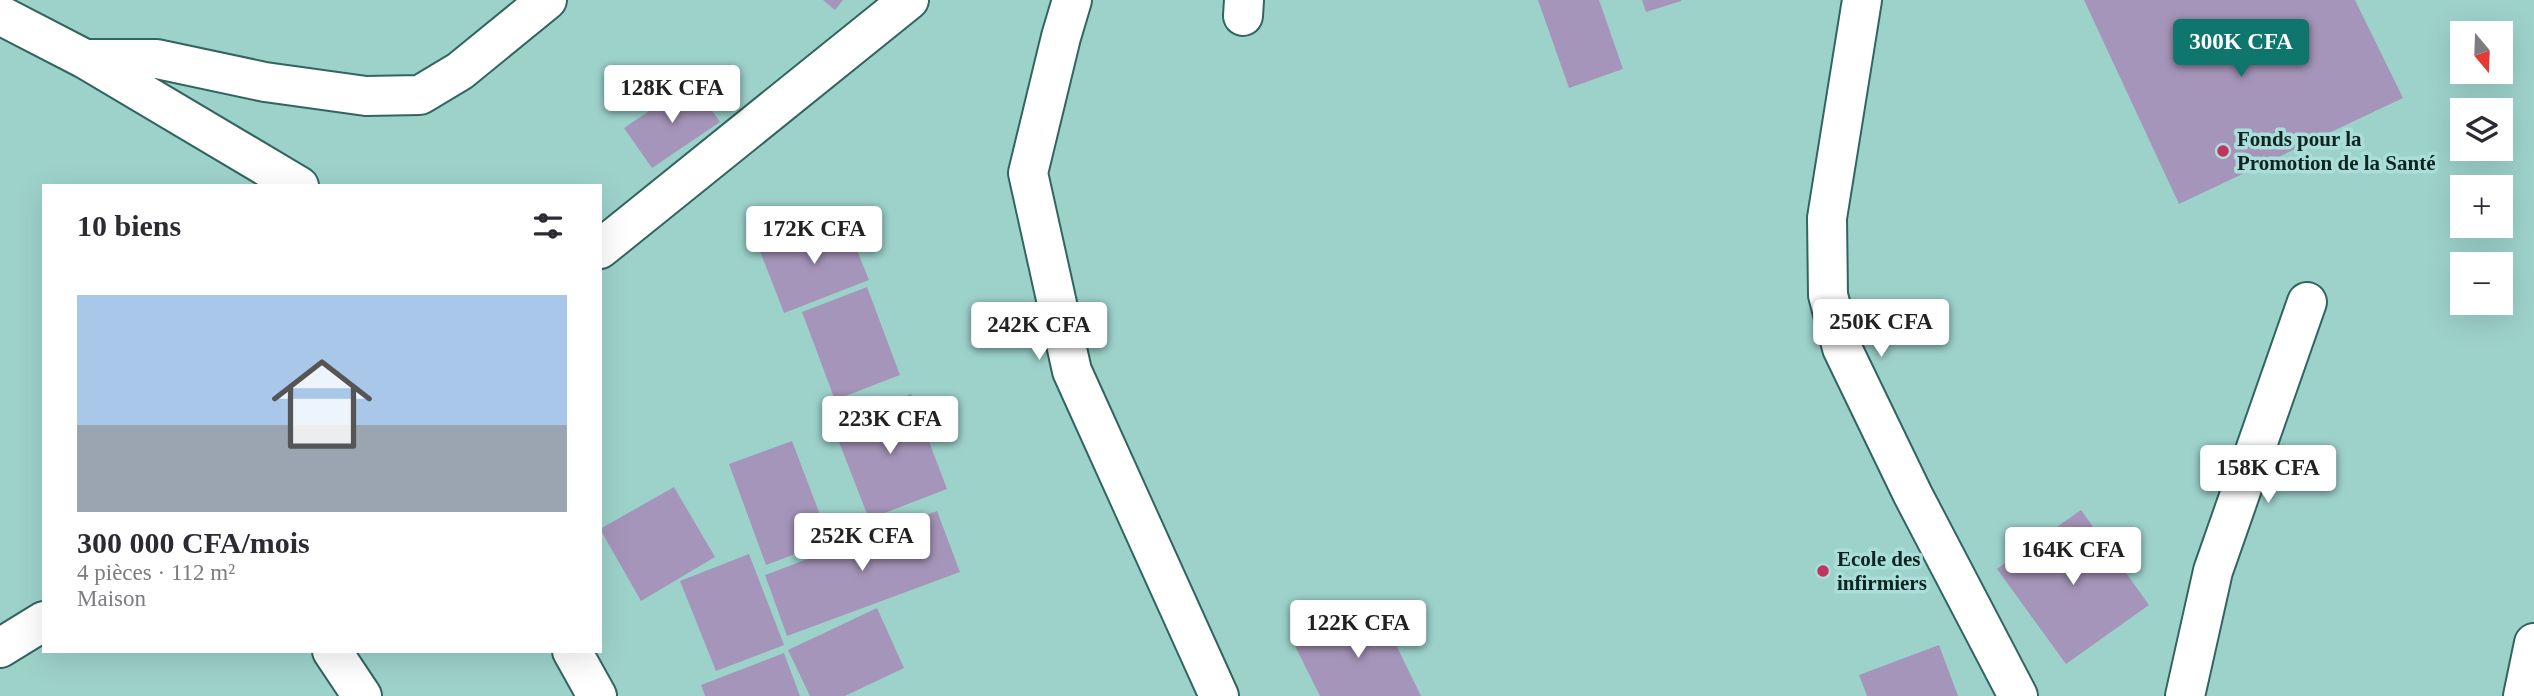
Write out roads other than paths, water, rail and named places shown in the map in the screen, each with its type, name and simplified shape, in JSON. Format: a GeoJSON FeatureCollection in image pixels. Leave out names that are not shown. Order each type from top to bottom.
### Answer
{"type":"FeatureCollection","features":[{"type":"Feature","properties":{"kind":"street"},"geometry":{"type":"LineString","coordinates":[[85,59],[157,59],[265,82],[328,91],[366,96],[420,95],[460,71],[547,0]]}},
{"type":"Feature","properties":{"kind":"street"},"geometry":{"type":"LineString","coordinates":[[602,247],[909,0]]}},
{"type":"Feature","properties":{"kind":"street"},"geometry":{"type":"LineString","coordinates":[[1072,0],[1028,173],[1072,371],[1219,696]]}},
{"type":"Feature","properties":{"kind":"street"},"geometry":{"type":"LineString","coordinates":[[1862,0],[1860,29],[1827,218],[1828,295],[1842,348],[1913,495],[2018,696]]}},
{"type":"Feature","properties":{"kind":"street"},"geometry":{"type":"LineString","coordinates":[[0,15],[85,59],[296,184]]}},
{"type":"Feature","properties":{"kind":"street"},"geometry":{"type":"LineString","coordinates":[[2185,696],[2213,571],[2307,302]]}},
{"type":"Feature","properties":{"kind":"street"},"geometry":{"type":"LineString","coordinates":[[0,648],[42,622]]}},
{"type":"Feature","properties":{"kind":"street"},"geometry":{"type":"LineString","coordinates":[[2523,696],[2534,643]]}},
{"type":"Feature","properties":{"kind":"street"},"geometry":{"type":"LineString","coordinates":[[333,653],[362,696]]}},
{"type":"Feature","properties":{"kind":"street"},"geometry":{"type":"LineString","coordinates":[[573,653],[597,696]]}},
{"type":"Feature","properties":{"kind":"place","name":"Fonds pour la Promotion de la Santé"},"geometry":{"type":"Point","coordinates":[2223,151]}},
{"type":"Feature","properties":{"kind":"place","name":"Ecole des infirmiers"},"geometry":{"type":"Point","coordinates":[1823,571]}}]}
